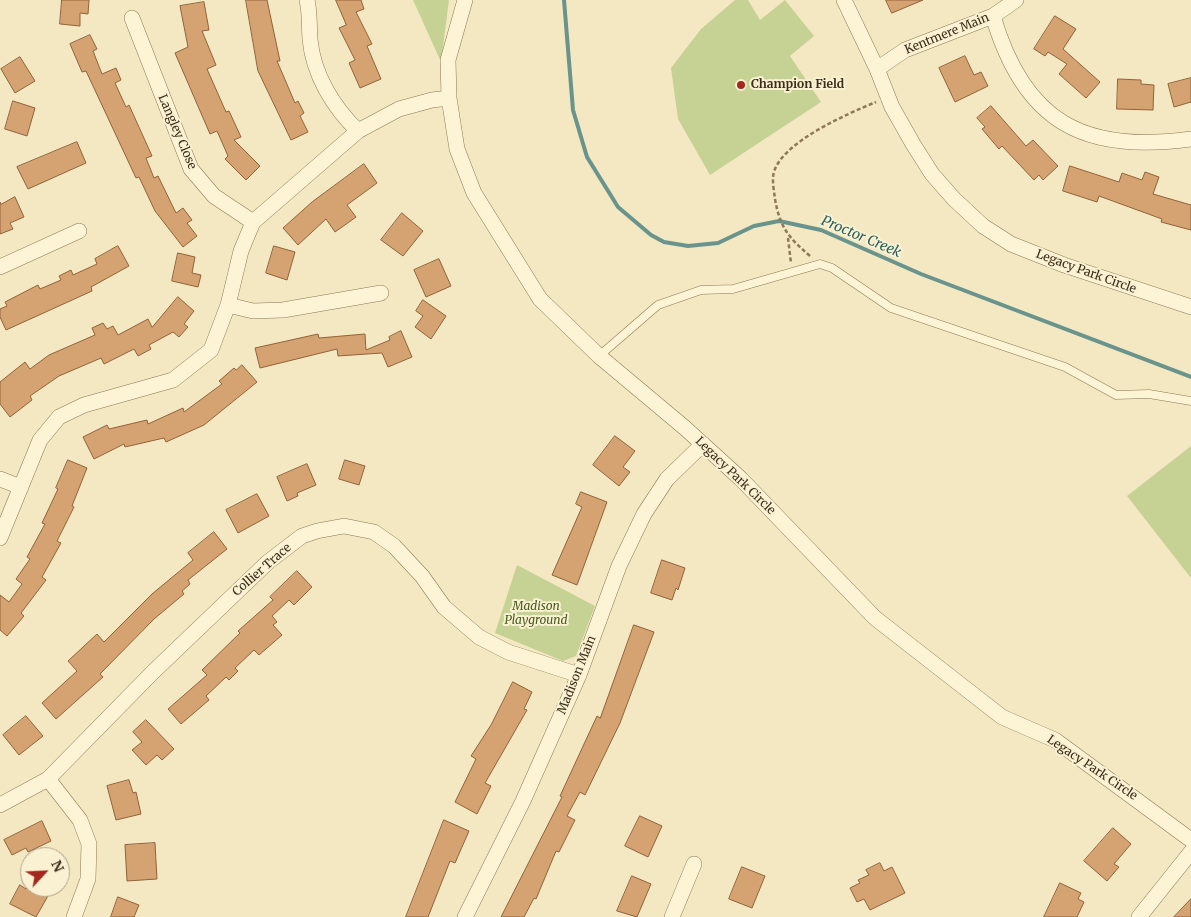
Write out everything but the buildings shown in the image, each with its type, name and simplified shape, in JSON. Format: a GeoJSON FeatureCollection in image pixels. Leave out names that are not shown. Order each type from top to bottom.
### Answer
{"type":"FeatureCollection","features":[{"type":"Feature","properties":{"kind":"street"},"geometry":{"type":"LineString","coordinates":[[307,0],[310,13],[310,39],[317,67],[340,112],[358,131]]}},
{"type":"Feature","properties":{"kind":"street","name":"Legacy Park Circle"},"geometry":{"type":"LineString","coordinates":[[465,0],[448,60],[449,98],[457,149],[474,193],[540,299],[599,356],[703,444],[875,618],[1002,717],[1055,740],[1191,840]]}},
{"type":"Feature","properties":{"kind":"street","name":"Legacy Park Circle"},"geometry":{"type":"LineString","coordinates":[[844,0],[877,69],[892,107],[932,174],[954,199],[983,226],[1011,244],[1055,262],[1191,307]]}},
{"type":"Feature","properties":{"kind":"street","name":"Kentmere Main"},"geometry":{"type":"LineString","coordinates":[[877,69],[905,50],[993,16],[1016,0]]}},
{"type":"Feature","properties":{"kind":"street"},"geometry":{"type":"LineString","coordinates":[[993,16],[998,34],[1019,80],[1043,109],[1072,130],[1096,138],[1118,142],[1143,143],[1191,139]]}},
{"type":"Feature","properties":{"kind":"street","name":"Langley Close"},"geometry":{"type":"LineString","coordinates":[[132,18],[190,169],[214,196],[253,222]]}},
{"type":"Feature","properties":{"kind":"street"},"geometry":{"type":"LineString","coordinates":[[0,538],[40,440],[59,417],[84,405],[173,380],[211,350],[228,305],[241,251],[253,222],[358,131],[399,109],[432,100],[449,98]]}},
{"type":"Feature","properties":{"kind":"street"},"geometry":{"type":"LineString","coordinates":[[0,267],[79,231]]}},
{"type":"Feature","properties":{"kind":"street"},"geometry":{"type":"LineString","coordinates":[[228,305],[253,311],[283,310],[381,293]]}},
{"type":"Feature","properties":{"kind":"street","name":"Madison Main"},"geometry":{"type":"LineString","coordinates":[[465,917],[523,801],[579,676],[619,566],[644,514],[667,479],[703,444]]}},
{"type":"Feature","properties":{"kind":"street"},"geometry":{"type":"LineString","coordinates":[[0,479],[20,487]]}},
{"type":"Feature","properties":{"kind":"street","name":"Collier Trace"},"geometry":{"type":"LineString","coordinates":[[0,804],[48,779],[154,672],[268,562],[302,536],[332,528],[344,526],[374,532],[394,546],[422,576],[444,607],[479,637],[508,652],[579,676]]}},
{"type":"Feature","properties":{"kind":"street"},"geometry":{"type":"LineString","coordinates":[[48,779],[80,820],[89,844],[88,879],[74,917]]}},
{"type":"Feature","properties":{"kind":"street"},"geometry":{"type":"LineString","coordinates":[[1139,917],[1191,852]]}},
{"type":"Feature","properties":{"kind":"street"},"geometry":{"type":"LineString","coordinates":[[672,917],[694,864]]}},
{"type":"Feature","properties":{"kind":"lane"},"geometry":{"type":"LineString","coordinates":[[599,356],[658,305],[700,290],[733,289],[820,264],[832,268],[891,308],[1064,366],[1116,395],[1149,394],[1191,401]]}},
{"type":"Feature","properties":{"kind":"path"},"geometry":{"type":"LineString","coordinates":[[791,271],[788,237],[779,212],[772,183],[774,170],[784,154],[820,130],[876,102]]}},
{"type":"Feature","properties":{"kind":"path"},"geometry":{"type":"LineString","coordinates":[[788,237],[820,264]]}},
{"type":"Feature","properties":{"kind":"green space"},"geometry":{"type":"Polygon","coordinates":[[[413,0],[449,0],[441,62],[413,0]]]}},
{"type":"Feature","properties":{"kind":"green space","name":"Champion Field"},"geometry":{"type":"Polygon","coordinates":[[[735,0],[748,0],[760,20],[785,0],[814,36],[790,56],[821,102],[710,175],[678,119],[671,68],[701,29],[735,0]]]}},
{"type":"Feature","properties":{"kind":"green space"},"geometry":{"type":"Polygon","coordinates":[[[1191,446],[1191,578],[1127,496],[1191,446]]]}},
{"type":"Feature","properties":{"kind":"green space","name":"Madison Playground"},"geometry":{"type":"Polygon","coordinates":[[[517,565],[595,606],[576,656],[563,661],[495,633],[517,565]]]}},
{"type":"Feature","properties":{"kind":"waterway","name":"Proctor Creek"},"geometry":{"type":"LineString","coordinates":[[564,0],[573,110],[587,157],[618,207],[651,235],[664,242],[688,246],[718,243],[754,226],[779,221],[821,230],[921,274],[1191,377]]}},
{"type":"Feature","properties":{"kind":"place","name":"Champion Field"},"geometry":{"type":"Point","coordinates":[741,85]}}]}
